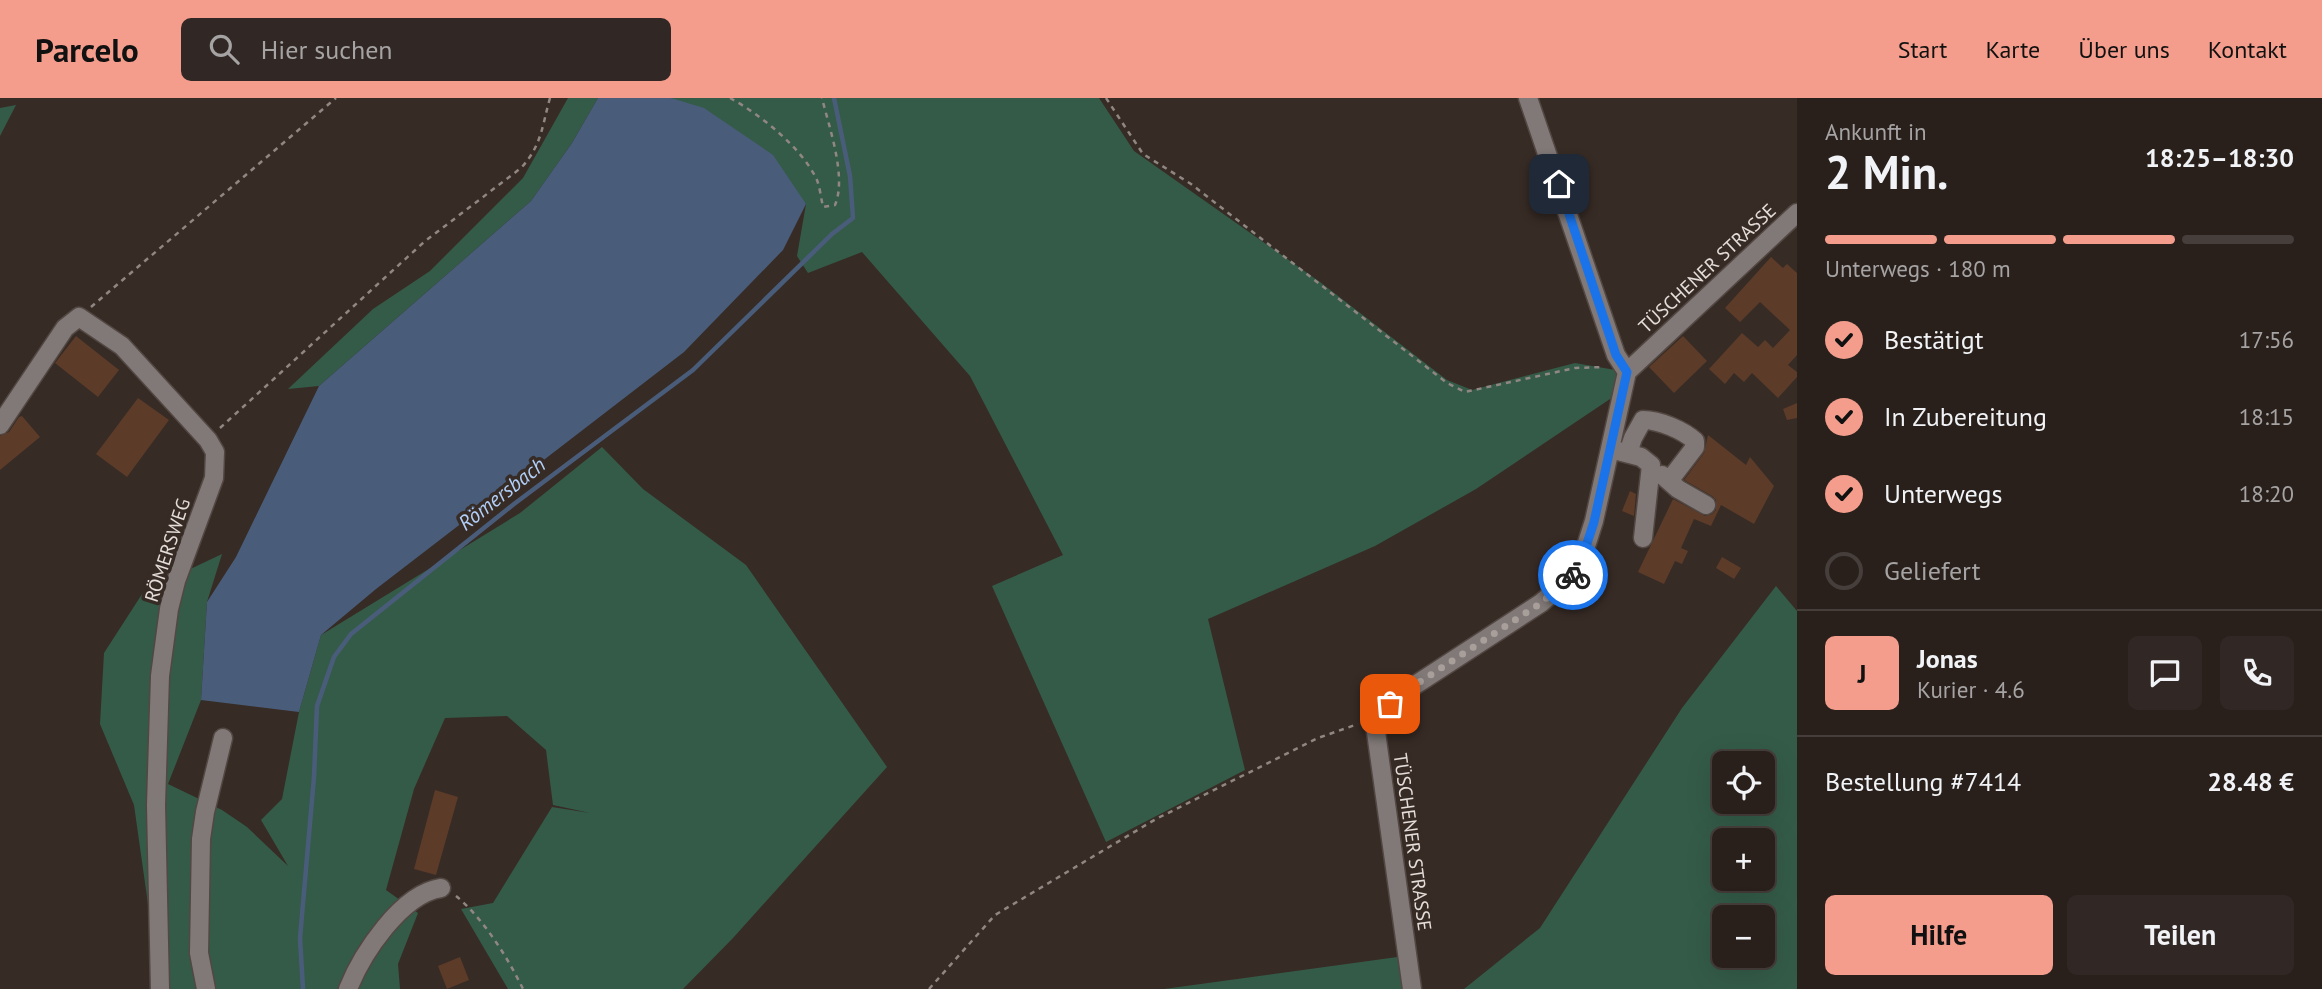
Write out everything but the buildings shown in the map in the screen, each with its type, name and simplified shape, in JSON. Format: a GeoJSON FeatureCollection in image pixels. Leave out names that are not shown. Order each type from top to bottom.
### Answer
{"type":"FeatureCollection","features":[{"type":"Feature","properties":{"kind":"street"},"geometry":{"type":"LineString","coordinates":[[1374,718],[1406,691],[1541,603],[1578,571],[1620,451],[1627,372],[1616,355],[1528,98]]}},
{"type":"Feature","properties":{"kind":"street","name":"TÜSCHENER STRASSE"},"geometry":{"type":"LineString","coordinates":[[1627,372],[1797,213]]}},
{"type":"Feature","properties":{"kind":"street"},"geometry":{"type":"LineString","coordinates":[[0,425],[65,328],[79,317],[122,346],[208,440]]}},
{"type":"Feature","properties":{"kind":"street"},"geometry":{"type":"LineString","coordinates":[[1620,451],[1633,438],[1643,420],[1665,425],[1691,437],[1695,440],[1695,447],[1670,481]]}},
{"type":"Feature","properties":{"kind":"street","name":"RÖMERSWEG"},"geometry":{"type":"LineString","coordinates":[[160,989],[156,805],[160,676],[169,609],[176,581],[214,478],[215,452],[208,440]]}},
{"type":"Feature","properties":{"kind":"street"},"geometry":{"type":"LineString","coordinates":[[1620,451],[1641,457],[1678,489],[1706,505]]}},
{"type":"Feature","properties":{"kind":"street"},"geometry":{"type":"LineString","coordinates":[[1643,538],[1651,465]]}},
{"type":"Feature","properties":{"kind":"street","name":"TÜSCHENER STRASSE"},"geometry":{"type":"LineString","coordinates":[[1374,718],[1412,989]]}},
{"type":"Feature","properties":{"kind":"street"},"geometry":{"type":"LineString","coordinates":[[206,989],[199,953],[201,839],[223,738]]}},
{"type":"Feature","properties":{"kind":"street"},"geometry":{"type":"LineString","coordinates":[[348,989],[364,958],[391,921],[415,897],[427,890],[441,887]]}},
{"type":"Feature","properties":{"kind":"path"},"geometry":{"type":"LineString","coordinates":[[79,317],[336,98]]}},
{"type":"Feature","properties":{"kind":"path"},"geometry":{"type":"LineString","coordinates":[[208,440],[425,242],[521,168],[538,144],[550,98]]}},
{"type":"Feature","properties":{"kind":"path"},"geometry":{"type":"LineString","coordinates":[[730,98],[754,113],[798,153],[816,180],[823,207],[835,205],[838,190],[834,147],[822,98]]}},
{"type":"Feature","properties":{"kind":"path"},"geometry":{"type":"LineString","coordinates":[[1106,98],[1143,154],[1191,184],[1447,383],[1465,392],[1576,368],[1610,367],[1627,372]]}},
{"type":"Feature","properties":{"kind":"path"},"geometry":{"type":"LineString","coordinates":[[929,989],[995,915],[1156,819],[1318,738],[1374,718]]}},
{"type":"Feature","properties":{"kind":"path"},"geometry":{"type":"LineString","coordinates":[[441,887],[467,905],[514,970],[523,989]]}},
{"type":"Feature","properties":{"kind":"green space"},"geometry":{"type":"Polygon","coordinates":[[[568,98],[598,98],[572,143],[531,201],[319,386],[288,389],[373,309],[430,271],[523,178],[568,98]]]}},
{"type":"Feature","properties":{"kind":"green space"},"geometry":{"type":"Polygon","coordinates":[[[671,98],[1099,98],[1134,151],[1320,282],[1447,380],[1472,390],[1575,363],[1627,372],[1616,395],[1476,489],[1375,546],[1208,619],[1245,770],[1106,842],[992,586],[1063,555],[970,376],[862,252],[808,273],[797,256],[806,204],[671,98]]]}},
{"type":"Feature","properties":{"kind":"green space"},"geometry":{"type":"Polygon","coordinates":[[[16,105],[0,136],[0,108],[16,105]]]}},
{"type":"Feature","properties":{"kind":"green space"},"geometry":{"type":"Polygon","coordinates":[[[602,447],[643,489],[746,565],[887,767],[733,938],[683,989],[508,989],[461,909],[493,903],[552,807],[590,813],[553,805],[546,750],[507,716],[445,718],[414,789],[386,890],[418,913],[398,964],[400,989],[160,989],[134,805],[100,724],[104,653],[144,591],[222,554],[207,602],[201,700],[168,784],[222,810],[247,827],[288,866],[261,820],[282,799],[299,712],[321,635],[520,513],[602,447]]]}},
{"type":"Feature","properties":{"kind":"green space"},"geometry":{"type":"Polygon","coordinates":[[[1776,586],[1797,611],[1797,989],[1464,989],[1540,928],[1682,708],[1776,586]]]}},
{"type":"Feature","properties":{"kind":"green space"},"geometry":{"type":"Polygon","coordinates":[[[1412,955],[1417,989],[1164,989],[1412,955]]]}},
{"type":"Feature","properties":{"kind":"water"},"geometry":{"type":"Polygon","coordinates":[[[598,98],[671,98],[704,108],[773,155],[806,204],[783,250],[684,352],[376,589],[321,635],[299,712],[201,700],[207,602],[236,557],[319,386],[531,201],[572,143],[598,98]]]}},
{"type":"Feature","properties":{"kind":"waterway","name":"Römersbach"},"geometry":{"type":"LineString","coordinates":[[303,989],[300,938],[314,777],[317,706],[334,657],[351,634],[514,504],[693,370],[832,234],[853,218],[850,176],[834,98]]}},
{"type":"Feature","properties":{"kind":"way so far"},"geometry":{"type":"LineString","coordinates":[[1390,704],[1541,603],[1573,575]]}},
{"type":"Feature","properties":{"kind":"route"},"geometry":{"type":"LineString","coordinates":[[1559,184],[1616,355],[1627,372],[1594,522],[1578,571],[1573,575]]}}]}
